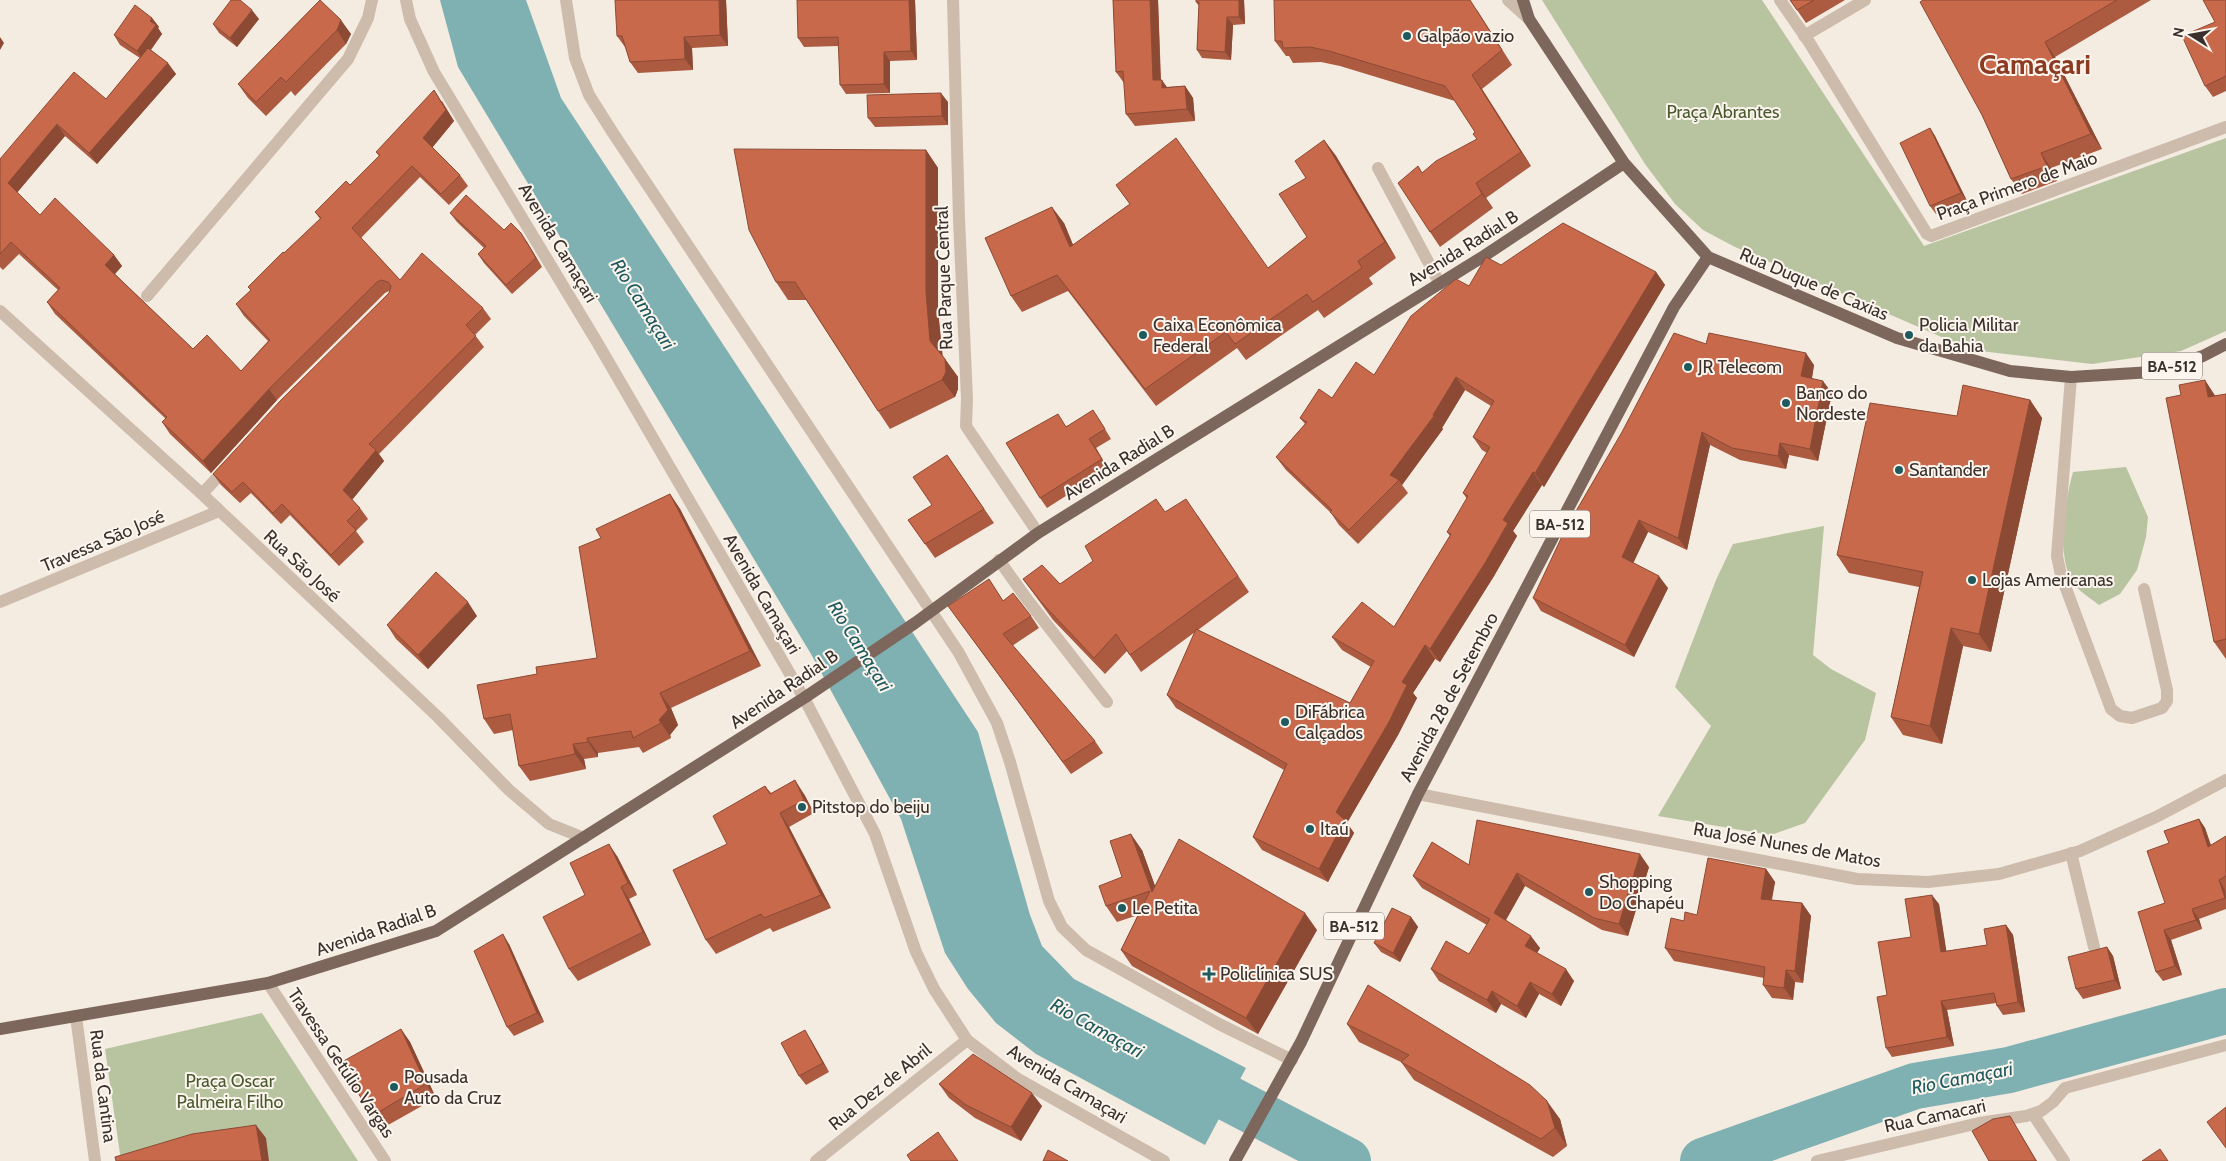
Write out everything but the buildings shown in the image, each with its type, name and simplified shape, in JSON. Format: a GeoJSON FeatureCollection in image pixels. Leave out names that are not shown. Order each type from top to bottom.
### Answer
{"type":"FeatureCollection","features":[{"type":"Feature","properties":{"kind":"main road","name":"BA-512"},"geometry":{"type":"LineString","coordinates":[[1523,0],[1529,19]]}},
{"type":"Feature","properties":{"kind":"main road","name":"Rua Duque de Caxias"},"geometry":{"type":"LineString","coordinates":[[1529,19],[1624,163],[1708,257],[1897,338],[2010,371],[2070,377],[2152,372],[2203,356],[2226,344]]}},
{"type":"Feature","properties":{"kind":"main road","name":"Avenida Radial B"},"geometry":{"type":"LineString","coordinates":[[0,1029],[268,984],[436,931],[804,698],[931,611],[1038,533],[1440,284],[1624,163]]}},
{"type":"Feature","properties":{"kind":"main road","name":"Avenida 28 de Setembro"},"geometry":{"type":"LineString","coordinates":[[1235,1161],[1292,1060],[1418,794],[1674,307],[1708,257]]}},
{"type":"Feature","properties":{"kind":"street"},"geometry":{"type":"LineString","coordinates":[[147,296],[348,59],[368,18],[372,0]]}},
{"type":"Feature","properties":{"kind":"street","name":"Avenida Camaçari"},"geometry":{"type":"LineString","coordinates":[[406,0],[410,19],[434,72],[592,333],[804,698],[875,834],[916,952],[930,982],[967,1040],[1018,1079],[1164,1161]]}},
{"type":"Feature","properties":{"kind":"street"},"geometry":{"type":"LineString","coordinates":[[566,0],[575,58],[594,103],[959,653],[997,723],[1010,762],[1049,901],[1062,928],[1086,950],[1219,1024],[1292,1060]]}},
{"type":"Feature","properties":{"kind":"street","name":"Rua Parque Central"},"geometry":{"type":"LineString","coordinates":[[953,0],[959,219],[967,399],[966,426],[1038,533]]}},
{"type":"Feature","properties":{"kind":"street"},"geometry":{"type":"LineString","coordinates":[[1508,0],[1529,19]]}},
{"type":"Feature","properties":{"kind":"street"},"geometry":{"type":"LineString","coordinates":[[1780,0],[1804,36],[1865,0]]}},
{"type":"Feature","properties":{"kind":"street","name":"Praça Primero de Maio"},"geometry":{"type":"LineString","coordinates":[[1804,36],[1927,234],[1931,236],[2226,127]]}},
{"type":"Feature","properties":{"kind":"street"},"geometry":{"type":"LineString","coordinates":[[1378,168],[1440,284]]}},
{"type":"Feature","properties":{"kind":"street","name":"Rua São José"},"geometry":{"type":"LineString","coordinates":[[0,311],[202,494],[431,711],[509,790],[549,824],[584,838]]}},
{"type":"Feature","properties":{"kind":"street"},"geometry":{"type":"LineString","coordinates":[[2070,377],[2057,556],[2061,575],[2111,709],[2120,716],[2132,718],[2162,708],[2167,701],[2167,690],[2144,590]]}},
{"type":"Feature","properties":{"kind":"street"},"geometry":{"type":"LineString","coordinates":[[202,494],[236,458]]}},
{"type":"Feature","properties":{"kind":"street","name":"Travessa São José"},"geometry":{"type":"LineString","coordinates":[[0,602],[219,511]]}},
{"type":"Feature","properties":{"kind":"street"},"geometry":{"type":"LineString","coordinates":[[999,560],[1026,598],[1107,702]]}},
{"type":"Feature","properties":{"kind":"street","name":"Rua José Nunes de Matos"},"geometry":{"type":"LineString","coordinates":[[1418,794],[1857,879],[1928,882],[1999,874],[2071,853],[2156,817],[2226,780]]}},
{"type":"Feature","properties":{"kind":"street"},"geometry":{"type":"LineString","coordinates":[[2071,853],[2094,947]]}},
{"type":"Feature","properties":{"kind":"street","name":"Travessa Getúlio Vargas"},"geometry":{"type":"LineString","coordinates":[[268,984],[385,1161]]}},
{"type":"Feature","properties":{"kind":"street","name":"Rua da Cantina"},"geometry":{"type":"LineString","coordinates":[[76,1016],[95,1161]]}},
{"type":"Feature","properties":{"kind":"street","name":"Rua Dez de Abril"},"geometry":{"type":"LineString","coordinates":[[816,1161],[967,1040]]}},
{"type":"Feature","properties":{"kind":"street","name":"Rua Camacari"},"geometry":{"type":"LineString","coordinates":[[1817,1161],[1980,1123],[2033,1114],[2041,1111],[2053,1102],[2065,1088],[2226,1045]]}},
{"type":"Feature","properties":{"kind":"street"},"geometry":{"type":"LineString","coordinates":[[2033,1114],[2064,1161]]}},
{"type":"Feature","properties":{"kind":"green space","name":"Praça Abrantes"},"geometry":{"type":"Polygon","coordinates":[[[1542,0],[1762,0],[1924,246],[2226,138],[2226,331],[2181,351],[2092,364],[1980,351],[1946,339],[1735,247],[1703,230],[1675,204],[1645,164],[1542,0]]]}},
{"type":"Feature","properties":{"kind":"green space"},"geometry":{"type":"Polygon","coordinates":[[[2126,467],[2148,517],[2146,537],[2137,570],[2120,594],[2099,605],[2077,588],[2069,574],[2065,561],[2063,546],[2067,499],[2073,472],[2126,467]]]}},
{"type":"Feature","properties":{"kind":"green space"},"geometry":{"type":"Polygon","coordinates":[[[1824,526],[1813,655],[1831,669],[1876,693],[1865,740],[1805,823],[1771,835],[1658,816],[1711,726],[1675,687],[1716,580],[1733,544],[1824,526]]]}},
{"type":"Feature","properties":{"kind":"green space","name":"Praça Oscar Palmeira Filho"},"geometry":{"type":"Polygon","coordinates":[[[262,1013],[358,1161],[121,1161],[105,1049],[262,1013]]]}},
{"type":"Feature","properties":{"kind":"water"},"geometry":{"type":"Polygon","coordinates":[[[440,0],[526,0],[561,98],[978,732],[1030,915],[1042,946],[1074,979],[1246,1068],[1205,1145],[1036,1054],[996,1023],[968,989],[945,953],[901,819],[811,654],[458,67],[440,0]]]}},
{"type":"Feature","properties":{"kind":"waterway","name":"Rio Camaçari"},"geometry":{"type":"LineString","coordinates":[[1703,1161],[1915,1086],[2009,1070],[2226,1011]]}},
{"type":"Feature","properties":{"kind":"waterway","name":"Rio Camaçari"},"geometry":{"type":"LineString","coordinates":[[1174,1070],[1348,1161]]}},
{"type":"Feature","properties":{"kind":"place","name":"Galpão vazio"},"geometry":{"type":"Point","coordinates":[1407,36]}},
{"type":"Feature","properties":{"kind":"place","name":"Caixa Econômica Federal"},"geometry":{"type":"Point","coordinates":[1143,335]}},
{"type":"Feature","properties":{"kind":"place","name":"Policia Militar da Bahia"},"geometry":{"type":"Point","coordinates":[1909,335]}},
{"type":"Feature","properties":{"kind":"place","name":"JR Telecom"},"geometry":{"type":"Point","coordinates":[1688,367]}},
{"type":"Feature","properties":{"kind":"place","name":"Banco do Nordeste"},"geometry":{"type":"Point","coordinates":[1786,403]}},
{"type":"Feature","properties":{"kind":"place","name":"Santander"},"geometry":{"type":"Point","coordinates":[1899,470]}},
{"type":"Feature","properties":{"kind":"place","name":"Lojas Americanas"},"geometry":{"type":"Point","coordinates":[1972,580]}},
{"type":"Feature","properties":{"kind":"place","name":"DiFábrica Calçados"},"geometry":{"type":"Point","coordinates":[1285,722]}},
{"type":"Feature","properties":{"kind":"place","name":"Pitstop do beiju"},"geometry":{"type":"Point","coordinates":[802,807]}},
{"type":"Feature","properties":{"kind":"place","name":"Itaú"},"geometry":{"type":"Point","coordinates":[1310,829]}},
{"type":"Feature","properties":{"kind":"place","name":"Shopping Do Chapéu"},"geometry":{"type":"Point","coordinates":[1589,892]}},
{"type":"Feature","properties":{"kind":"place","name":"Le Petita"},"geometry":{"type":"Point","coordinates":[1122,908]}},
{"type":"Feature","properties":{"kind":"place","name":"Policlínica SUS"},"geometry":{"type":"Point","coordinates":[1209,974]}},
{"type":"Feature","properties":{"kind":"place","name":"Pousada Auto da Cruz"},"geometry":{"type":"Point","coordinates":[394,1087]}},
{"type":"Feature","properties":{"kind":"district","name":"Camaçari"},"geometry":{"type":"Point","coordinates":[2035,64]}}]}
